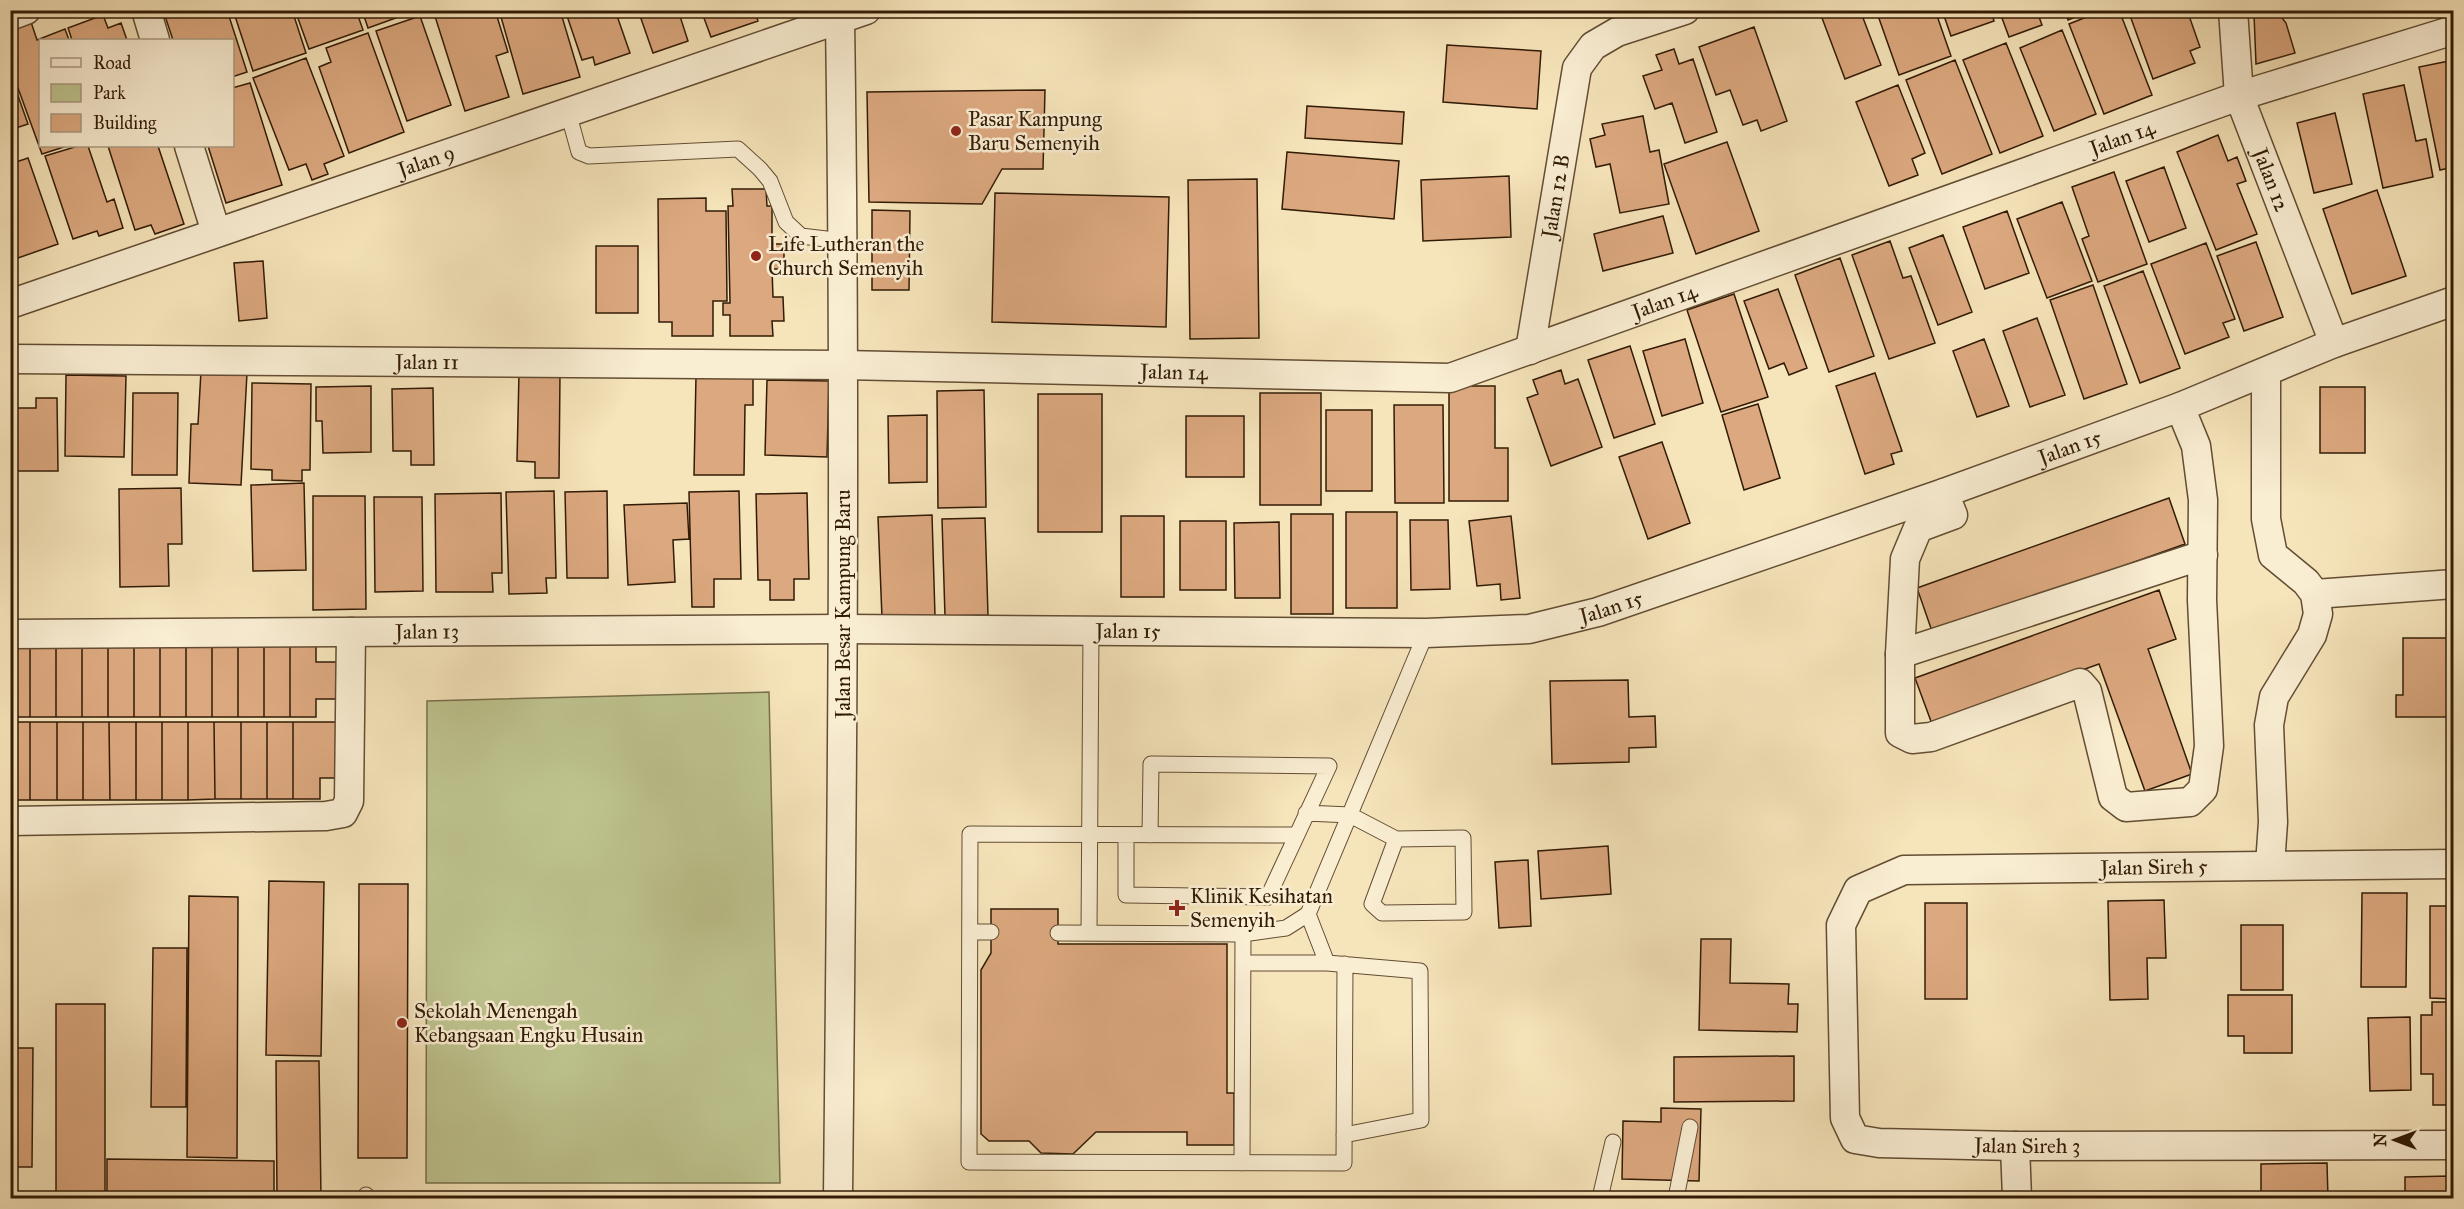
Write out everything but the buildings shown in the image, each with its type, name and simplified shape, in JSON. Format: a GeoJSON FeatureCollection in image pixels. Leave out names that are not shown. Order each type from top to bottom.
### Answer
{"type":"FeatureCollection","features":[{"type":"Feature","properties":{"kind":"street"},"geometry":{"type":"LineString","coordinates":[[10,16],[26,10]]}},
{"type":"Feature","properties":{"kind":"street"},"geometry":{"type":"LineString","coordinates":[[146,10],[155,39]]}},
{"type":"Feature","properties":{"kind":"street","name":"Jalan 12 B"},"geometry":{"type":"LineString","coordinates":[[1530,350],[1577,68],[1593,46],[1617,32],[1684,10]]}},
{"type":"Feature","properties":{"kind":"street","name":"Jalan 12"},"geometry":{"type":"LineString","coordinates":[[2234,10],[2239,96],[2334,343]]}},
{"type":"Feature","properties":{"kind":"street","name":"Jalan 9"},"geometry":{"type":"LineString","coordinates":[[10,304],[848,14]]}},
{"type":"Feature","properties":{"kind":"street","name":"Jalan Besar Kampung Baru"},"geometry":{"type":"LineString","coordinates":[[838,1198],[843,629],[843,242],[848,14]]}},
{"type":"Feature","properties":{"kind":"street","name":"Jalan 14"},"geometry":{"type":"LineString","coordinates":[[843,364],[1450,378],[2239,96],[2454,30]]}},
{"type":"Feature","properties":{"kind":"street"},"geometry":{"type":"LineString","coordinates":[[189,147],[216,232]]}},
{"type":"Feature","properties":{"kind":"street","name":"Jalan 15"},"geometry":{"type":"LineString","coordinates":[[843,629],[1426,633],[1529,628],[1598,612],[1944,493],[2180,407],[2334,343],[2454,301]]}},
{"type":"Feature","properties":{"kind":"street","name":"Jalan 11"},"geometry":{"type":"LineString","coordinates":[[10,359],[843,364]]}},
{"type":"Feature","properties":{"kind":"street"},"geometry":{"type":"LineString","coordinates":[[2266,373],[2266,519],[2273,555],[2306,582],[2315,594],[2318,614],[2312,635],[2274,697],[2269,725],[2273,822],[2271,865]]}},
{"type":"Feature","properties":{"kind":"street"},"geometry":{"type":"LineString","coordinates":[[1944,493],[1953,515],[1918,528],[1905,559],[1900,654],[1900,733],[1912,739],[1931,737],[2080,683],[2087,691],[2113,797],[2126,807],[2190,802],[2204,789],[2210,747],[2202,600],[2204,500],[2196,446],[2180,407]]}},
{"type":"Feature","properties":{"kind":"street"},"geometry":{"type":"LineString","coordinates":[[1900,654],[2202,555]]}},
{"type":"Feature","properties":{"kind":"street"},"geometry":{"type":"LineString","coordinates":[[2315,594],[2454,584]]}},
{"type":"Feature","properties":{"kind":"street","name":"Jalan 13"},"geometry":{"type":"LineString","coordinates":[[10,634],[843,629]]}},
{"type":"Feature","properties":{"kind":"street"},"geometry":{"type":"LineString","coordinates":[[10,821],[314,816],[343,813],[349,801],[351,632]]}},
{"type":"Feature","properties":{"kind":"street","name":"Jalan Sireh 5"},"geometry":{"type":"LineString","coordinates":[[1858,890],[1904,870],[2454,864]]}},
{"type":"Feature","properties":{"kind":"street","name":"Jalan Sireh 3"},"geometry":{"type":"LineString","coordinates":[[1858,890],[1841,925],[1845,1118],[1855,1139],[1878,1143],[2015,1146],[2454,1145]]}},
{"type":"Feature","properties":{"kind":"street"},"geometry":{"type":"LineString","coordinates":[[2015,1146],[2017,1198]]}},
{"type":"Feature","properties":{"kind":"lane"},"geometry":{"type":"LineString","coordinates":[[568,112],[579,152],[590,156],[738,149],[770,181],[786,222],[801,236],[843,242]]}},
{"type":"Feature","properties":{"kind":"lane"},"geometry":{"type":"LineString","coordinates":[[1089,933],[1091,630]]}},
{"type":"Feature","properties":{"kind":"lane"},"geometry":{"type":"LineString","coordinates":[[1058,933],[1243,934],[1286,928],[1308,914],[1426,633]]}},
{"type":"Feature","properties":{"kind":"lane"},"geometry":{"type":"LineString","coordinates":[[1126,835],[1126,895],[1268,897],[1329,766],[1151,764],[1150,835]]}},
{"type":"Feature","properties":{"kind":"lane"},"geometry":{"type":"LineString","coordinates":[[1306,813],[1350,815],[1396,839],[1463,838],[1464,912],[1382,913],[1372,904],[1396,839]]}},
{"type":"Feature","properties":{"kind":"lane"},"geometry":{"type":"LineString","coordinates":[[1297,835],[970,834],[969,1162],[1344,1164],[1345,964]]}},
{"type":"Feature","properties":{"kind":"lane"},"geometry":{"type":"LineString","coordinates":[[1308,914],[1327,963]]}},
{"type":"Feature","properties":{"kind":"lane"},"geometry":{"type":"LineString","coordinates":[[970,932],[991,932]]}},
{"type":"Feature","properties":{"kind":"lane"},"geometry":{"type":"LineString","coordinates":[[1242,1163],[1243,934]]}},
{"type":"Feature","properties":{"kind":"lane"},"geometry":{"type":"LineString","coordinates":[[1243,963],[1327,963],[1419,971],[1421,1120],[1344,1135]]}},
{"type":"Feature","properties":{"kind":"lane"},"geometry":{"type":"LineString","coordinates":[[1676,1198],[1690,1127]]}},
{"type":"Feature","properties":{"kind":"lane"},"geometry":{"type":"LineString","coordinates":[[1600,1198],[1613,1142]]}},
{"type":"Feature","properties":{"kind":"green space"},"geometry":{"type":"Polygon","coordinates":[[[769,692],[780,1183],[426,1183],[427,701],[769,692]]]}},
{"type":"Feature","properties":{"kind":"place","name":"Pasar Kampung Baru Semenyih"},"geometry":{"type":"Point","coordinates":[956,131]}},
{"type":"Feature","properties":{"kind":"place","name":"Life Lutheran the Church Semenyih"},"geometry":{"type":"Point","coordinates":[756,256]}},
{"type":"Feature","properties":{"kind":"place","name":"Klinik Kesihatan Semenyih"},"geometry":{"type":"Point","coordinates":[1177,908]}},
{"type":"Feature","properties":{"kind":"place","name":"Sekolah Menengah Kebangsaan Engku Husain"},"geometry":{"type":"Point","coordinates":[402,1023]}}]}
